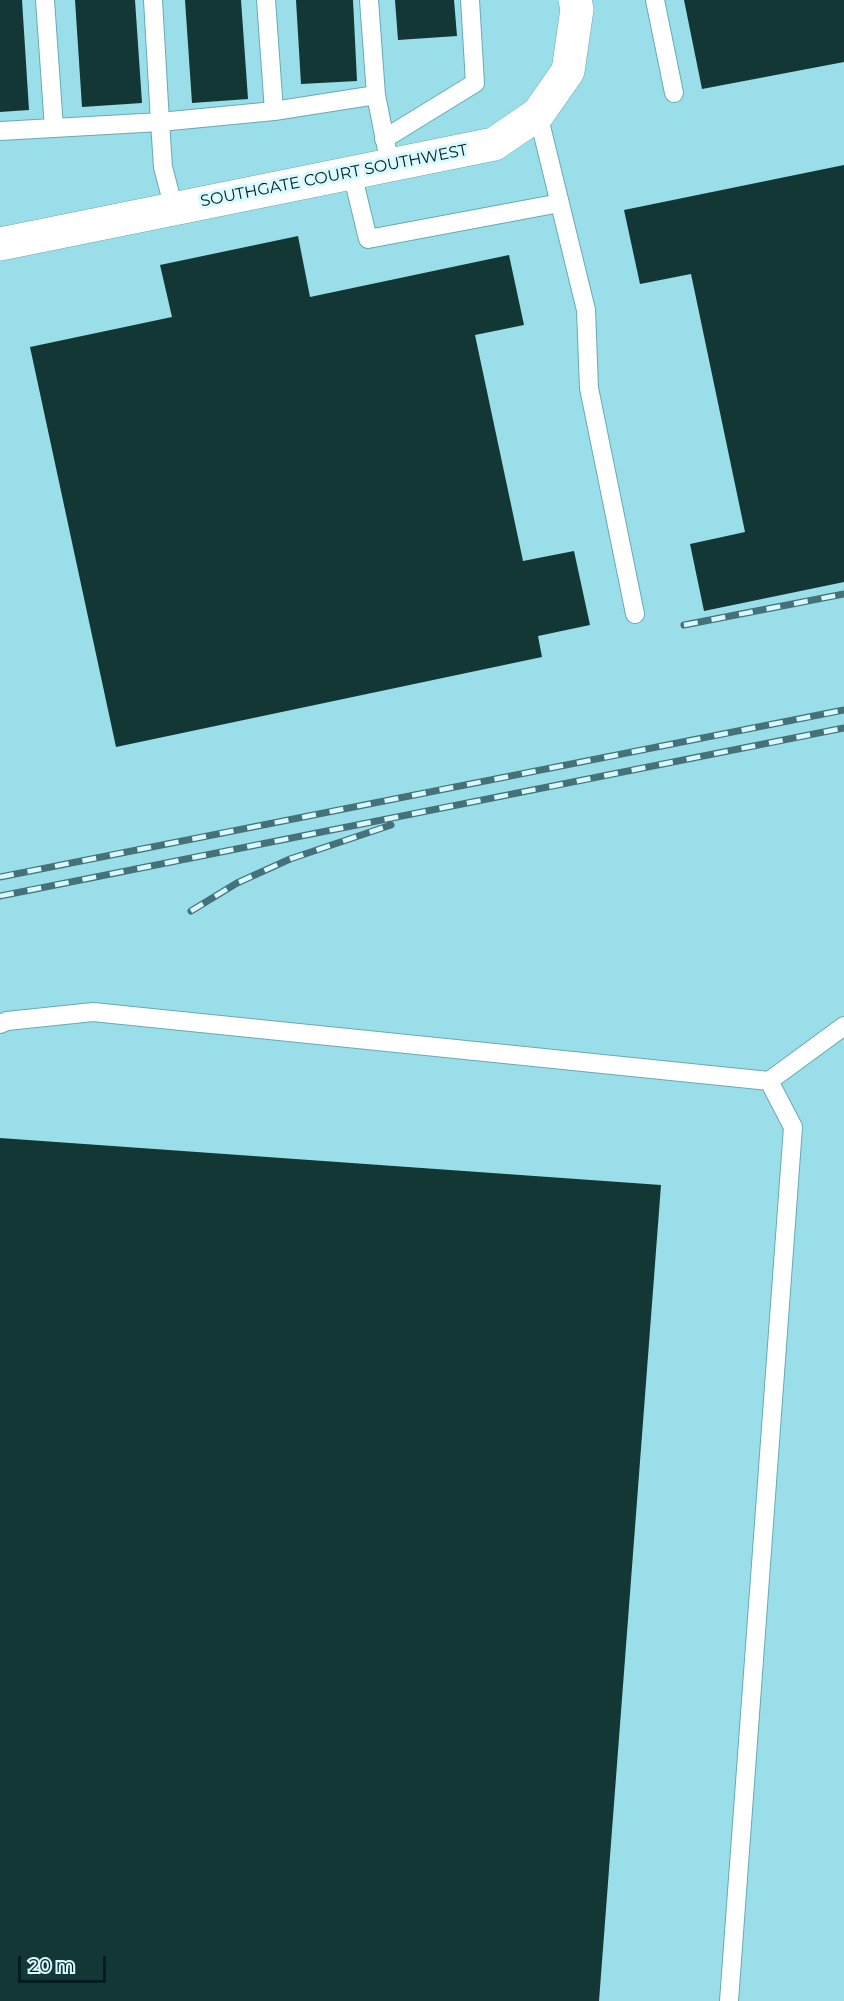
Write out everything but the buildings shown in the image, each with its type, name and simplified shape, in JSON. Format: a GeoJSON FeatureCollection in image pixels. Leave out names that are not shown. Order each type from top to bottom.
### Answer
{"type":"FeatureCollection","features":[{"type":"Feature","properties":{"kind":"street","name":"SOUTHGATE COURT SOUTHWEST"},"geometry":{"type":"LineString","coordinates":[[0,244],[352,173],[387,152],[494,144],[538,114],[568,71],[577,9],[575,0]]}},
{"type":"Feature","properties":{"kind":"lane"},"geometry":{"type":"LineString","coordinates":[[45,0],[54,128]]}},
{"type":"Feature","properties":{"kind":"lane"},"geometry":{"type":"LineString","coordinates":[[153,0],[163,166],[174,209]]}},
{"type":"Feature","properties":{"kind":"lane"},"geometry":{"type":"LineString","coordinates":[[266,0],[274,111]]}},
{"type":"Feature","properties":{"kind":"lane"},"geometry":{"type":"LineString","coordinates":[[369,0],[376,95],[387,152],[476,83],[470,0]]}},
{"type":"Feature","properties":{"kind":"lane"},"geometry":{"type":"LineString","coordinates":[[655,0],[674,93]]}},
{"type":"Feature","properties":{"kind":"lane"},"geometry":{"type":"LineString","coordinates":[[0,130],[160,122],[274,111],[376,95]]}},
{"type":"Feature","properties":{"kind":"lane"},"geometry":{"type":"LineString","coordinates":[[538,114],[586,310],[589,388],[635,614]]}},
{"type":"Feature","properties":{"kind":"lane"},"geometry":{"type":"LineString","coordinates":[[352,173],[368,239],[560,204]]}},
{"type":"Feature","properties":{"kind":"lane"},"geometry":{"type":"LineString","coordinates":[[0,1024],[7,1021],[93,1012],[769,1081],[844,1026]]}},
{"type":"Feature","properties":{"kind":"lane"},"geometry":{"type":"LineString","coordinates":[[729,2001],[793,1127],[769,1081]]}},
{"type":"Feature","properties":{"kind":"railway"},"geometry":{"type":"LineString","coordinates":[[684,625],[844,594]]}},
{"type":"Feature","properties":{"kind":"railway"},"geometry":{"type":"LineString","coordinates":[[0,877],[844,710]]}},
{"type":"Feature","properties":{"kind":"railway"},"geometry":{"type":"LineString","coordinates":[[0,896],[844,728]]}},
{"type":"Feature","properties":{"kind":"railway"},"geometry":{"type":"LineString","coordinates":[[191,911],[237,883],[290,859],[391,825]]}}]}
